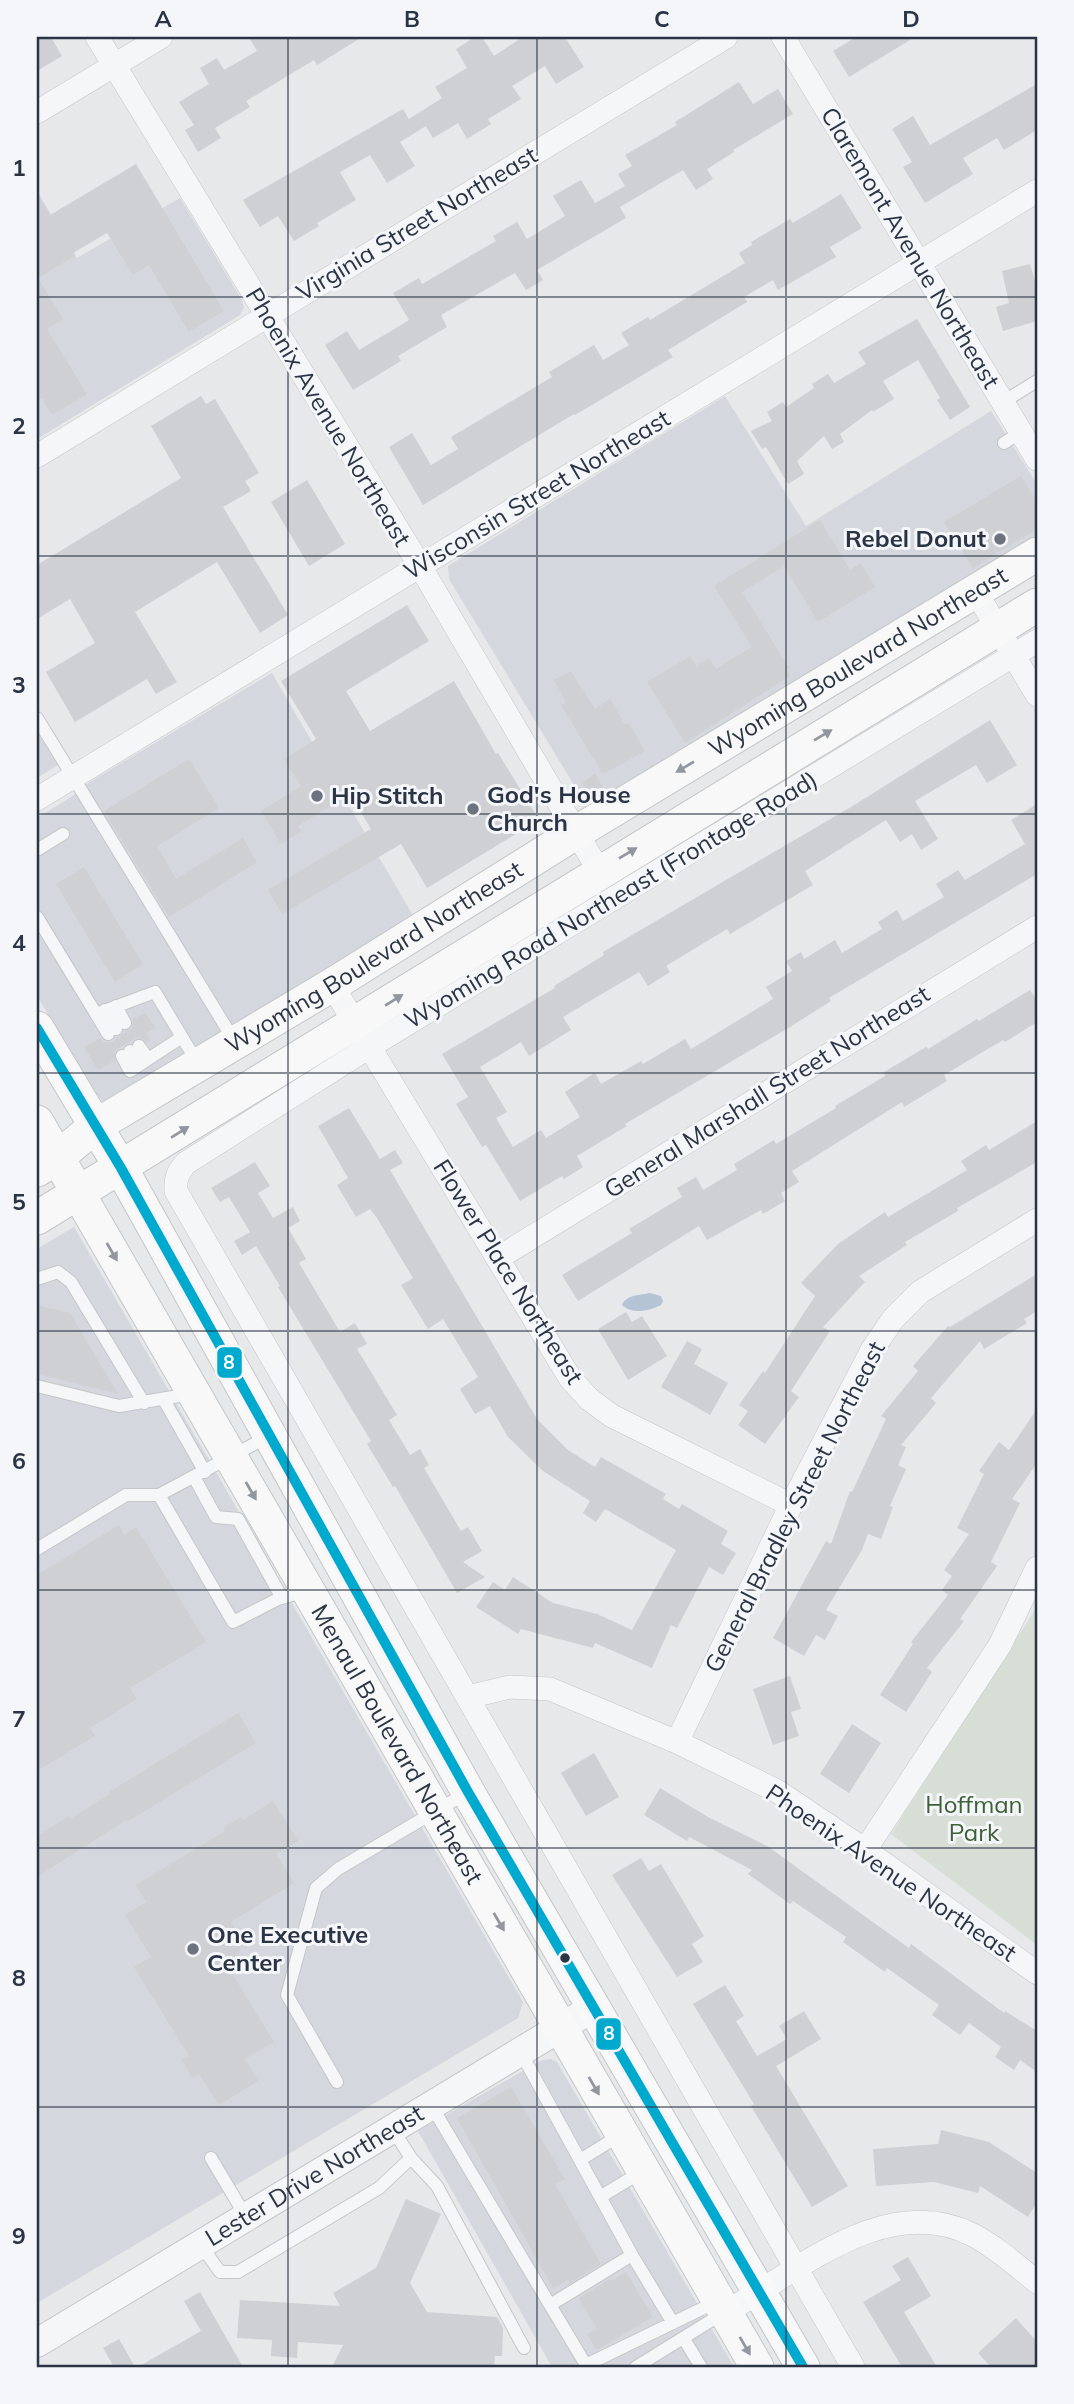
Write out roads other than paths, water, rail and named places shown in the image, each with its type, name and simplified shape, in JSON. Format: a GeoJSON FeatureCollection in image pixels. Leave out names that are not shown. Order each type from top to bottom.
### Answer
{"type":"FeatureCollection","features":[{"type":"Feature","properties":{"kind":"main road","name":"Wyoming Boulevard Northeast"},"geometry":{"type":"LineString","coordinates":[[47,1163],[191,1051],[236,1042],[332,985],[918,617],[976,592],[1037,554]]}},
{"type":"Feature","properties":{"kind":"main road","name":"Wyoming Boulevard Northeast"},"geometry":{"type":"LineString","coordinates":[[37,1219],[121,1168],[362,1036],[599,871],[1006,642],[1037,605]]}},
{"type":"Feature","properties":{"kind":"main road","name":"Menaul Boulevard Northeast"},"geometry":{"type":"LineString","coordinates":[[37,1028],[97,1125],[468,1792],[803,2367]]}},
{"type":"Feature","properties":{"kind":"main road","name":"Menaul Boulevard Northeast"},"geometry":{"type":"LineString","coordinates":[[37,1122],[47,1163],[78,1193],[179,1396],[210,1468],[295,1594],[435,1812],[757,2367]]}},
{"type":"Feature","properties":{"kind":"street","name":"Phoenix Avenue Northeast"},"geometry":{"type":"LineString","coordinates":[[97,37],[420,566],[599,871]]}},
{"type":"Feature","properties":{"kind":"street"},"geometry":{"type":"LineString","coordinates":[[37,112],[161,37]]}},
{"type":"Feature","properties":{"kind":"street","name":"Virginia Street Northeast"},"geometry":{"type":"LineString","coordinates":[[37,456],[726,37]]}},
{"type":"Feature","properties":{"kind":"street","name":"Claremont Avenue Northeast"},"geometry":{"type":"LineString","coordinates":[[783,37],[1003,402],[1013,438],[1037,460]]}},
{"type":"Feature","properties":{"kind":"street","name":"Wisconsin Street Northeast"},"geometry":{"type":"LineString","coordinates":[[37,799],[1037,191]]}},
{"type":"Feature","properties":{"kind":"street"},"geometry":{"type":"LineString","coordinates":[[976,592],[1037,695]]}},
{"type":"Feature","properties":{"kind":"street","name":"Wyoming Road Northeast (Frontage Road)"},"geometry":{"type":"LineString","coordinates":[[468,1697],[176,1191],[178,1171],[362,1036],[1006,642],[1037,641]]}},
{"type":"Feature","properties":{"kind":"street","name":"General Marshall Street Northeast"},"geometry":{"type":"LineString","coordinates":[[498,1258],[1037,926]]}},
{"type":"Feature","properties":{"kind":"street","name":"Flower Place Northeast"},"geometry":{"type":"LineString","coordinates":[[332,985],[570,1378],[589,1399],[612,1416],[791,1505]]}},
{"type":"Feature","properties":{"kind":"street","name":"General Bradley Street Northeast"},"geometry":{"type":"LineString","coordinates":[[677,1742],[791,1505],[872,1350],[893,1319],[920,1292],[1037,1220]]}},
{"type":"Feature","properties":{"kind":"street"},"geometry":{"type":"LineString","coordinates":[[865,1850],[1000,1645],[1037,1568]]}},
{"type":"Feature","properties":{"kind":"street","name":"Phoenix Avenue Northeast"},"geometry":{"type":"LineString","coordinates":[[468,1697],[510,1687],[550,1689],[677,1742],[777,1791],[865,1850],[1037,1973]]}},
{"type":"Feature","properties":{"kind":"street"},"geometry":{"type":"LineString","coordinates":[[468,1697],[853,2367]]}},
{"type":"Feature","properties":{"kind":"street","name":"Lester Drive Northeast"},"geometry":{"type":"LineString","coordinates":[[37,2343],[593,2008]]}},
{"type":"Feature","properties":{"kind":"street"},"geometry":{"type":"LineString","coordinates":[[722,2306],[760,2293],[796,2268],[865,2232],[899,2222],[940,2223],[972,2235],[995,2249],[1037,2282]]}},
{"type":"Feature","properties":{"kind":"lane"},"geometry":{"type":"LineString","coordinates":[[1003,402],[1037,381]]}},
{"type":"Feature","properties":{"kind":"lane"},"geometry":{"type":"LineString","coordinates":[[37,718],[236,1042]]}},
{"type":"Feature","properties":{"kind":"lane"},"geometry":{"type":"LineString","coordinates":[[37,850],[62,834]]}},
{"type":"Feature","properties":{"kind":"lane"},"geometry":{"type":"LineString","coordinates":[[37,917],[42,937],[106,1010],[116,1029],[106,1010]]}},
{"type":"Feature","properties":{"kind":"lane"},"geometry":{"type":"LineString","coordinates":[[106,1010],[155,992],[191,1051],[143,1062],[130,1071],[130,1051],[143,1062]]}},
{"type":"Feature","properties":{"kind":"lane"},"geometry":{"type":"LineString","coordinates":[[37,1279],[58,1272],[71,1282],[144,1403]]}},
{"type":"Feature","properties":{"kind":"lane"},"geometry":{"type":"LineString","coordinates":[[37,1386],[118,1406],[179,1396]]}},
{"type":"Feature","properties":{"kind":"lane"},"geometry":{"type":"LineString","coordinates":[[37,1549],[126,1495],[159,1494],[269,1436]]}},
{"type":"Feature","properties":{"kind":"lane"},"geometry":{"type":"LineString","coordinates":[[159,1494],[233,1622],[295,1594]]}},
{"type":"Feature","properties":{"kind":"lane"},"geometry":{"type":"LineString","coordinates":[[337,2082],[287,1995],[316,1888],[338,1869],[468,1792]]}},
{"type":"Feature","properties":{"kind":"lane"},"geometry":{"type":"LineString","coordinates":[[520,2051],[632,2255],[673,2323]]}},
{"type":"Feature","properties":{"kind":"lane"},"geometry":{"type":"LineString","coordinates":[[431,2105],[586,2365],[673,2323],[722,2306]]}},
{"type":"Feature","properties":{"kind":"lane"},"geometry":{"type":"LineString","coordinates":[[392,2128],[411,2158],[437,2186],[524,2347]]}},
{"type":"Feature","properties":{"kind":"lane"},"geometry":{"type":"LineString","coordinates":[[580,2160],[622,2134]]}},
{"type":"Feature","properties":{"kind":"lane"},"geometry":{"type":"LineString","coordinates":[[211,2158],[246,2217]]}},
{"type":"Feature","properties":{"kind":"lane"},"geometry":{"type":"LineString","coordinates":[[200,2244],[219,2272],[239,2272],[379,2188],[411,2158]]}},
{"type":"Feature","properties":{"kind":"lane"},"geometry":{"type":"LineString","coordinates":[[600,2197],[643,2171]]}},
{"type":"Feature","properties":{"kind":"lane"},"geometry":{"type":"LineString","coordinates":[[550,2305],[632,2255]]}},
{"type":"Feature","properties":{"kind":"lane"},"geometry":{"type":"LineString","coordinates":[[636,2367],[684,2339],[722,2306]]}},
{"type":"Feature","properties":{"kind":"lane"},"geometry":{"type":"LineString","coordinates":[[684,2339],[701,2367]]}},
{"type":"Feature","properties":{"kind":"water"},"geometry":{"type":"Polygon","coordinates":[[[650,1293],[661,1296],[661,1305],[641,1311],[622,1305],[630,1297],[650,1293]]]}},
{"type":"Feature","properties":{"kind":"place","name":"Rebel Donut"},"geometry":{"type":"Point","coordinates":[1000,539]}},
{"type":"Feature","properties":{"kind":"place","name":"Hip Stitch"},"geometry":{"type":"Point","coordinates":[317,796]}},
{"type":"Feature","properties":{"kind":"place","name":"God's House Church"},"geometry":{"type":"Point","coordinates":[473,809]}},
{"type":"Feature","properties":{"kind":"place","name":"One Executive Center"},"geometry":{"type":"Point","coordinates":[193,1949]}},
{"type":"Feature","properties":{"kind":"park label","name":"Hoffman Park"},"geometry":{"type":"Point","coordinates":[974,1819]}}]}
